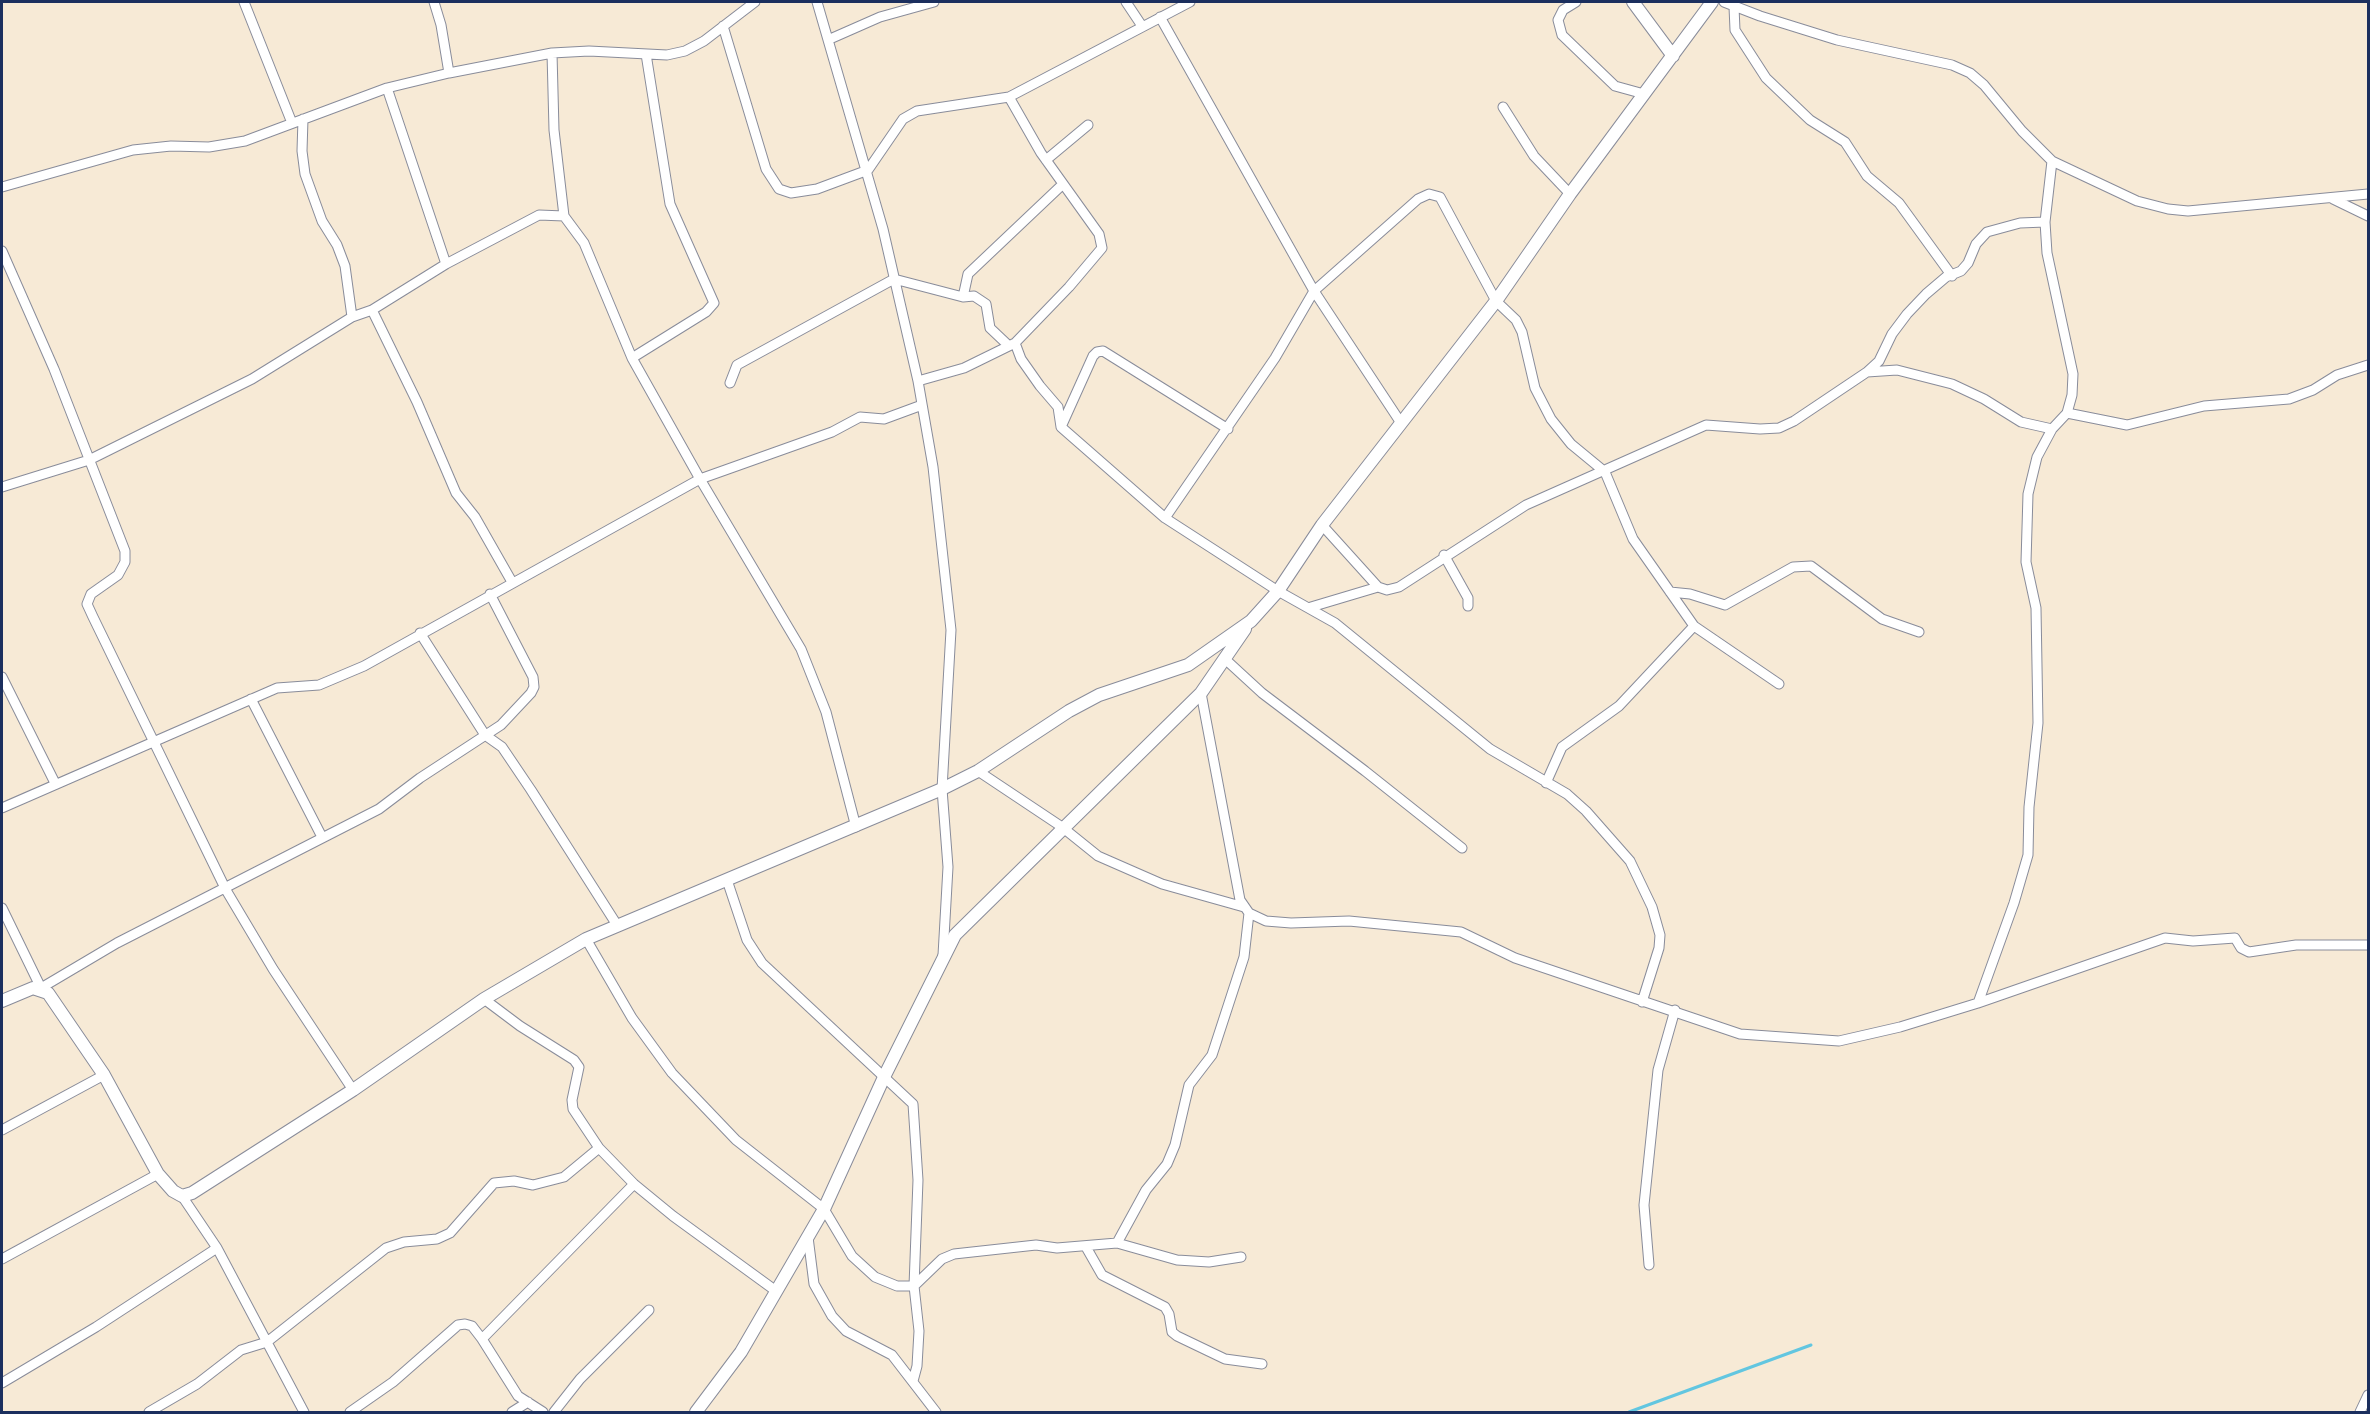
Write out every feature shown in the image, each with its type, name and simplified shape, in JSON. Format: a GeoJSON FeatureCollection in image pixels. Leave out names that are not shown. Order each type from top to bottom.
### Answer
{"type":"FeatureCollection","features":[{"type":"Feature","properties":{"kind":"street"},"geometry":{"type":"LineString","coordinates":[[244,2],[292,123]]}},
{"type":"Feature","properties":{"kind":"street"},"geometry":{"type":"LineString","coordinates":[[434,2],[441,25],[449,73]]}},
{"type":"Feature","properties":{"kind":"street"},"geometry":{"type":"LineString","coordinates":[[2,187],[111,155],[171,146],[218,146],[245,141],[387,88],[449,73],[552,53],[590,51],[667,55],[685,51],[755,2]]}},
{"type":"Feature","properties":{"kind":"street"},"geometry":{"type":"LineString","coordinates":[[817,2],[868,171],[918,381],[933,467],[951,630],[942,789],[948,867],[943,955]]}},
{"type":"Feature","properties":{"kind":"street"},"geometry":{"type":"LineString","coordinates":[[830,39],[880,17],[896,15],[934,2]]}},
{"type":"Feature","properties":{"kind":"street"},"geometry":{"type":"LineString","coordinates":[[1126,2],[1142,26]]}},
{"type":"Feature","properties":{"kind":"street"},"geometry":{"type":"LineString","coordinates":[[723,26],[766,169],[779,189],[791,193],[817,189],[868,171],[903,119],[917,111],[1009,97],[1190,2]]}},
{"type":"Feature","properties":{"kind":"street"},"geometry":{"type":"LineString","coordinates":[[1576,2],[1563,10],[1558,20],[1562,35],[1615,86],[1644,94]]}},
{"type":"Feature","properties":{"kind":"street"},"geometry":{"type":"LineString","coordinates":[[1634,2],[1673,56]]}},
{"type":"Feature","properties":{"kind":"street"},"geometry":{"type":"LineString","coordinates":[[696,1413],[741,1352],[824,1209],[885,1075],[955,935],[1062,827],[1201,693],[1251,621],[1278,591],[1322,525],[1496,301],[1570,194],[1712,2]]}},
{"type":"Feature","properties":{"kind":"street"},"geometry":{"type":"LineString","coordinates":[[1724,2],[1837,40],[1952,65],[1970,73],[1984,85],[2022,131],[2052,161],[2137,201],[2168,209],[2188,211],[2212,207],[2333,200],[2368,194]]}},
{"type":"Feature","properties":{"kind":"street"},"geometry":{"type":"LineString","coordinates":[[1734,7],[1735,30],[1766,78],[1810,120],[1845,142],[1867,176],[1899,204],[1952,276]]}},
{"type":"Feature","properties":{"kind":"street"},"geometry":{"type":"LineString","coordinates":[[1160,17],[1314,291],[1401,423]]}},
{"type":"Feature","properties":{"kind":"street"},"geometry":{"type":"LineString","coordinates":[[552,53],[554,130],[564,216],[584,243],[632,358],[700,479],[801,649],[826,712],[856,826]]}},
{"type":"Feature","properties":{"kind":"street"},"geometry":{"type":"LineString","coordinates":[[632,358],[706,312],[714,303],[670,204],[646,54]]}},
{"type":"Feature","properties":{"kind":"street"},"geometry":{"type":"LineString","coordinates":[[387,88],[446,264]]}},
{"type":"Feature","properties":{"kind":"street"},"geometry":{"type":"LineString","coordinates":[[918,381],[964,368],[1012,345],[1077,279],[1102,248],[1099,234],[1046,160],[1009,97]]}},
{"type":"Feature","properties":{"kind":"street"},"geometry":{"type":"LineString","coordinates":[[1503,107],[1534,156],[1570,194]]}},
{"type":"Feature","properties":{"kind":"street"},"geometry":{"type":"LineString","coordinates":[[303,119],[302,152],[305,174],[322,220],[337,245],[345,266],[352,317]]}},
{"type":"Feature","properties":{"kind":"street"},"geometry":{"type":"LineString","coordinates":[[1046,160],[1088,125]]}},
{"type":"Feature","properties":{"kind":"street"},"geometry":{"type":"LineString","coordinates":[[1978,1003],[2014,903],[2028,855],[2029,807],[2038,723],[2036,608],[2026,562],[2028,494],[2037,457],[2052,429],[2067,413],[2072,395],[2073,374],[2058,313],[2047,253],[2045,222],[2052,161]]}},
{"type":"Feature","properties":{"kind":"street"},"geometry":{"type":"LineString","coordinates":[[963,297],[968,274],[1063,184]]}},
{"type":"Feature","properties":{"kind":"street"},"geometry":{"type":"LineString","coordinates":[[1165,518],[1275,358],[1314,291],[1418,199],[1429,194],[1440,197],[1496,301],[1516,321],[1522,332],[1535,388],[1551,419],[1571,444],[1605,472],[1633,539],[1694,626],[1779,684]]}},
{"type":"Feature","properties":{"kind":"street"},"geometry":{"type":"LineString","coordinates":[[2333,200],[2368,216]]}},
{"type":"Feature","properties":{"kind":"street"},"geometry":{"type":"LineString","coordinates":[[2,487],[89,460],[252,379],[352,317],[372,309],[446,264],[539,216],[564,216]]}},
{"type":"Feature","properties":{"kind":"street"},"geometry":{"type":"LineString","coordinates":[[1322,525],[1378,587],[1387,590],[1399,587],[1444,555],[1526,505],[1605,472],[1706,425],[1730,428],[1779,428],[1794,422],[1867,372],[1879,361],[1892,334],[1907,314],[1926,294],[1968,263],[1976,244],[1987,232],[2020,223],[2045,222]]}},
{"type":"Feature","properties":{"kind":"street"},"geometry":{"type":"LineString","coordinates":[[2,251],[54,369],[125,551],[125,562],[118,575],[91,594],[87,604],[225,890],[273,969],[353,1090]]}},
{"type":"Feature","properties":{"kind":"street"},"geometry":{"type":"LineString","coordinates":[[730,383],[737,365],[894,279],[963,297],[974,296],[986,304],[990,328],[1012,345],[1040,386],[1058,406],[1061,428],[1165,518],[1278,591],[1311,607],[1368,648],[1490,748],[1574,800],[1630,861],[1652,907],[1660,935],[1659,948],[1642,1002]]}},
{"type":"Feature","properties":{"kind":"street"},"geometry":{"type":"LineString","coordinates":[[372,309],[417,402],[456,493],[475,517],[512,582]]}},
{"type":"Feature","properties":{"kind":"street"},"geometry":{"type":"LineString","coordinates":[[1061,428],[1093,356],[1103,351],[1228,429]]}},
{"type":"Feature","properties":{"kind":"street"},"geometry":{"type":"LineString","coordinates":[[2067,413],[2111,424],[2127,425],[2204,406],[2289,399],[2313,390],[2337,375],[2368,365]]}},
{"type":"Feature","properties":{"kind":"street"},"geometry":{"type":"LineString","coordinates":[[1867,372],[1897,370],[1952,384],[1984,399],[2021,422],[2052,429]]}},
{"type":"Feature","properties":{"kind":"street"},"geometry":{"type":"LineString","coordinates":[[2,808],[278,688],[319,685],[364,666],[700,479],[832,432],[860,417],[884,419],[922,405]]}},
{"type":"Feature","properties":{"kind":"street"},"geometry":{"type":"LineString","coordinates":[[1444,555],[1468,598],[1468,606]]}},
{"type":"Feature","properties":{"kind":"street"},"geometry":{"type":"LineString","coordinates":[[1670,592],[1690,594],[1725,605],[1793,567],[1811,566],[1882,619],[1919,632]]}},
{"type":"Feature","properties":{"kind":"street"},"geometry":{"type":"LineString","coordinates":[[1311,607],[1378,587]]}},
{"type":"Feature","properties":{"kind":"street"},"geometry":{"type":"LineString","coordinates":[[2,1001],[26,990],[41,988],[117,943],[379,810],[501,725],[534,687],[533,677],[490,594]]}},
{"type":"Feature","properties":{"kind":"street"},"geometry":{"type":"LineString","coordinates":[[182,1196],[192,1193],[353,1090],[484,999],[586,939],[942,789],[978,771],[1069,711],[1099,695],[1188,665],[1251,621]]}},
{"type":"Feature","properties":{"kind":"street"},"geometry":{"type":"LineString","coordinates":[[1546,783],[1562,747],[1619,706],[1694,626]]}},
{"type":"Feature","properties":{"kind":"street"},"geometry":{"type":"LineString","coordinates":[[420,633],[485,735],[501,747],[617,925]]}},
{"type":"Feature","properties":{"kind":"street"},"geometry":{"type":"LineString","coordinates":[[1225,658],[1262,693],[1462,848]]}},
{"type":"Feature","properties":{"kind":"street"},"geometry":{"type":"LineString","coordinates":[[2,677],[55,783]]}},
{"type":"Feature","properties":{"kind":"street"},"geometry":{"type":"LineString","coordinates":[[1117,1243],[1146,1190],[1167,1164],[1175,1145],[1189,1085],[1212,1055],[1244,957],[1247,910],[1240,900],[1201,693]]}},
{"type":"Feature","properties":{"kind":"street"},"geometry":{"type":"LineString","coordinates":[[251,699],[322,837]]}},
{"type":"Feature","properties":{"kind":"street"},"geometry":{"type":"LineString","coordinates":[[978,771],[1062,827],[1098,856],[1162,884],[1247,910],[1266,921],[1292,923],[1349,921],[1461,932],[1515,958],[1625,993],[1642,1002],[1675,1010],[1740,1034],[1839,1041],[1900,1027],[1978,1003],[2165,938],[2193,940],[2235,938],[2241,948],[2249,951],[2296,945],[2368,945]]}},
{"type":"Feature","properties":{"kind":"street"},"geometry":{"type":"LineString","coordinates":[[728,880],[747,940],[762,963],[885,1075],[913,1104],[918,1180],[914,1286],[920,1331],[917,1366],[913,1381]]}},
{"type":"Feature","properties":{"kind":"street"},"geometry":{"type":"LineString","coordinates":[[2,908],[41,988],[52,999],[104,1075],[158,1174],[173,1191],[182,1196],[217,1248],[304,1413]]}},
{"type":"Feature","properties":{"kind":"street"},"geometry":{"type":"LineString","coordinates":[[586,939],[632,1018],[672,1073],[736,1140],[824,1209],[852,1256],[875,1277],[897,1286],[914,1286],[942,1260],[954,1254],[1036,1245],[1086,1247],[1117,1243],[1177,1260],[1209,1262],[1241,1257]]}},
{"type":"Feature","properties":{"kind":"street"},"geometry":{"type":"LineString","coordinates":[[484,999],[520,1026],[574,1060],[579,1067],[572,1100],[573,1109],[599,1148],[634,1184],[673,1216],[776,1291]]}},
{"type":"Feature","properties":{"kind":"street"},"geometry":{"type":"LineString","coordinates":[[1649,1265],[1644,1205],[1658,1070],[1675,1010]]}},
{"type":"Feature","properties":{"kind":"street"},"geometry":{"type":"LineString","coordinates":[[2,1131],[104,1075]]}},
{"type":"Feature","properties":{"kind":"street"},"geometry":{"type":"LineString","coordinates":[[149,1413],[197,1384],[241,1350],[267,1342],[386,1248],[404,1242],[437,1239],[450,1233],[494,1183],[514,1181],[533,1185],[564,1177],[599,1148]]}},
{"type":"Feature","properties":{"kind":"street"},"geometry":{"type":"LineString","coordinates":[[2,1259],[158,1174]]}},
{"type":"Feature","properties":{"kind":"street"},"geometry":{"type":"LineString","coordinates":[[482,1339],[634,1184]]}},
{"type":"Feature","properties":{"kind":"street"},"geometry":{"type":"LineString","coordinates":[[808,1237],[814,1284],[832,1316],[846,1331],[892,1355],[936,1413]]}},
{"type":"Feature","properties":{"kind":"street"},"geometry":{"type":"LineString","coordinates":[[1086,1247],[1102,1275],[1165,1307],[1169,1314],[1172,1332],[1177,1336],[1225,1359],[1262,1364]]}},
{"type":"Feature","properties":{"kind":"street"},"geometry":{"type":"LineString","coordinates":[[2,1383],[96,1327],[217,1248]]}},
{"type":"Feature","properties":{"kind":"street"},"geometry":{"type":"LineString","coordinates":[[554,1413],[580,1378],[649,1310]]}},
{"type":"Feature","properties":{"kind":"street"},"geometry":{"type":"LineString","coordinates":[[350,1413],[393,1382],[458,1325],[472,1326],[518,1396],[543,1413]]}},
{"type":"Feature","properties":{"kind":"street"},"geometry":{"type":"LineString","coordinates":[[2360,1413],[2368,1395]]}},
{"type":"Feature","properties":{"kind":"street"},"geometry":{"type":"LineString","coordinates":[[512,1413],[528,1402]]}},
{"type":"Feature","properties":{"kind":"waterway"},"geometry":{"type":"LineString","coordinates":[[1629,1412],[1811,1345]]}}]}
